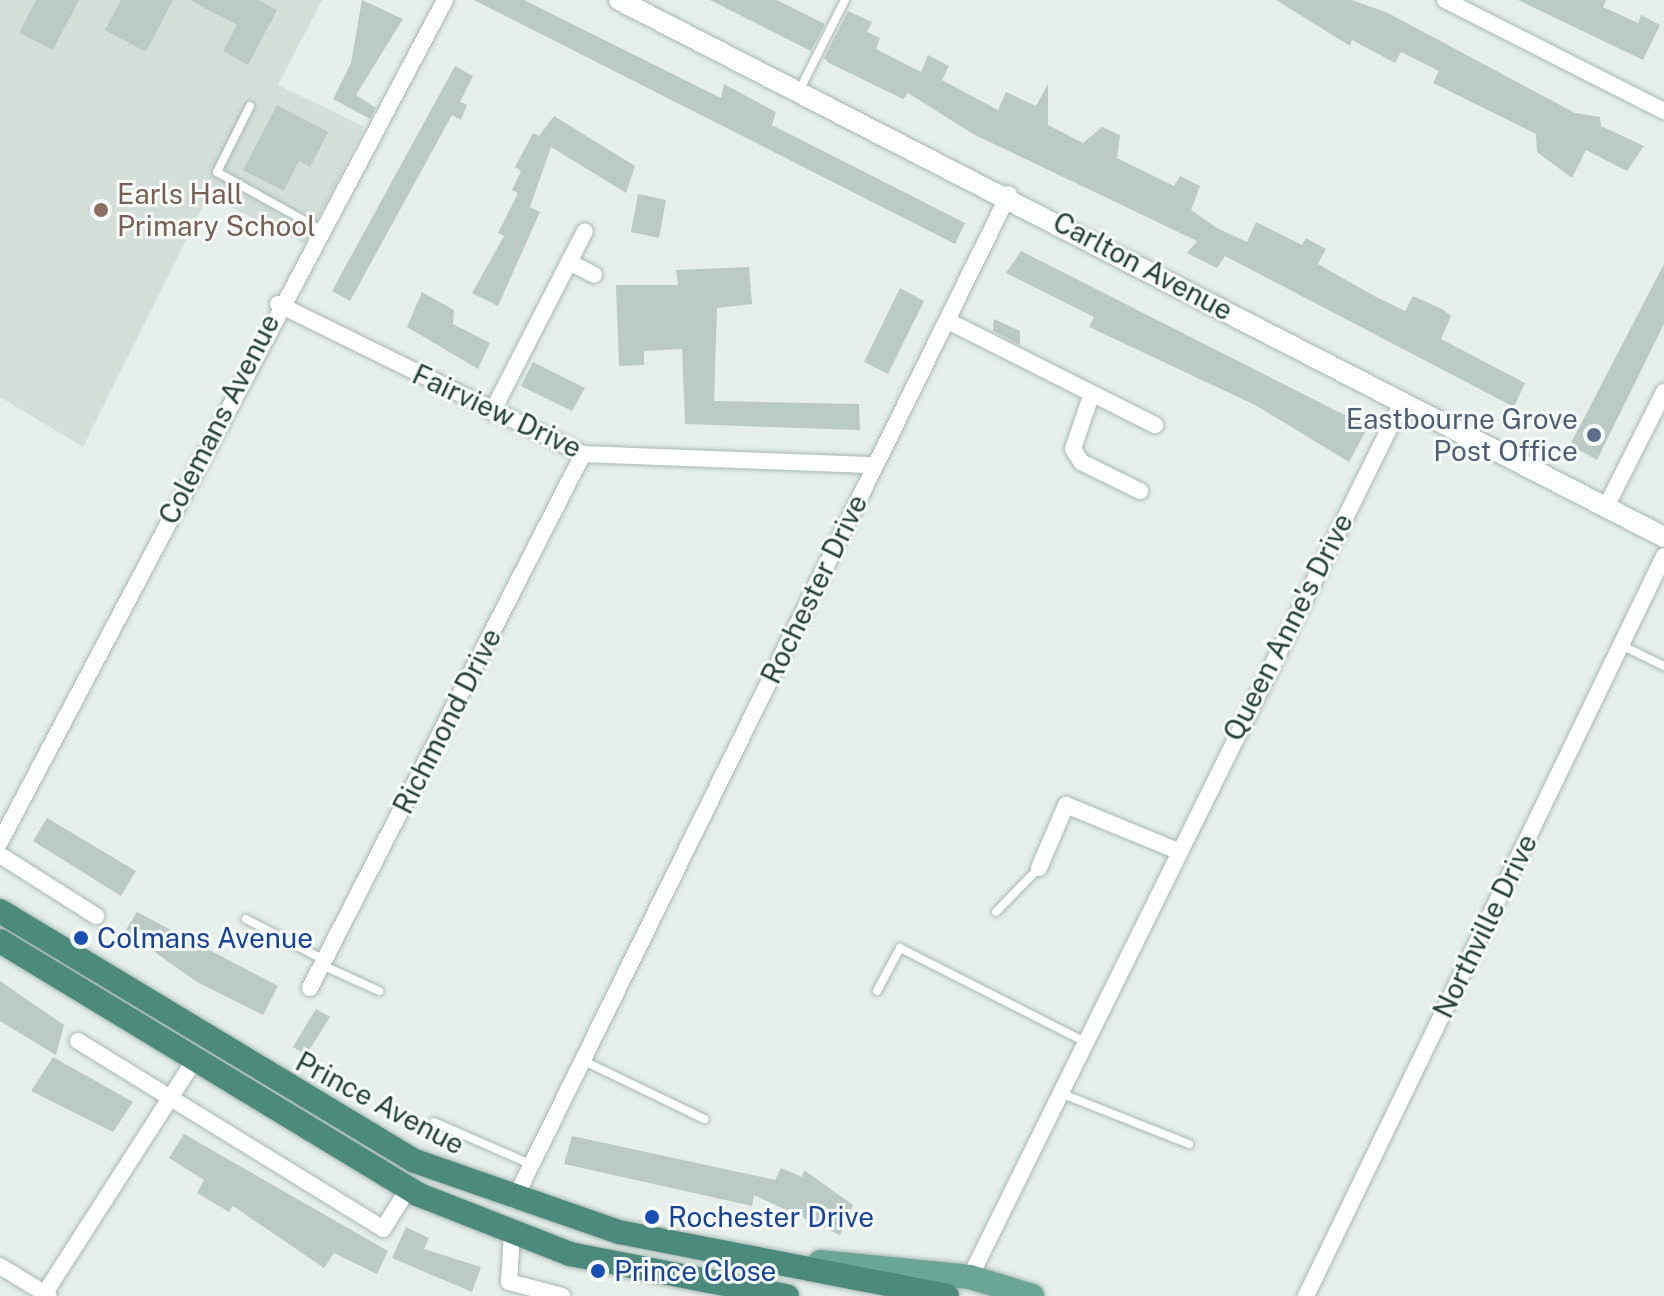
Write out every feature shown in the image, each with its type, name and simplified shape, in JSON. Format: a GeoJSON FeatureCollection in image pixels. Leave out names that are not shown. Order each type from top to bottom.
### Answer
{"type":"FeatureCollection","features":[{"type":"Feature","properties":{"kind":"highway","name":"Prince Avenue"},"geometry":{"type":"LineString","coordinates":[[0,911],[321,1110],[415,1161],[514,1200],[619,1232],[770,1259],[947,1296]]}},
{"type":"Feature","properties":{"kind":"highway","name":"Prince Avenue"},"geometry":{"type":"LineString","coordinates":[[0,941],[408,1189],[512,1233],[690,1289],[787,1296]]}},
{"type":"Feature","properties":{"kind":"main road","name":"Prince Avenue"},"geometry":{"type":"LineString","coordinates":[[770,1259],[970,1277],[1032,1296]]}},
{"type":"Feature","properties":{"kind":"street","name":"Colemans Avenue"},"geometry":{"type":"LineString","coordinates":[[0,842],[278,304],[445,0]]}},
{"type":"Feature","properties":{"kind":"street"},"geometry":{"type":"LineString","coordinates":[[1445,0],[1664,111]]}},
{"type":"Feature","properties":{"kind":"street","name":"Carlton Avenue"},"geometry":{"type":"LineString","coordinates":[[631,3],[1009,194],[1401,405],[1664,537]]}},
{"type":"Feature","properties":{"kind":"street","name":"Rochester Drive"},"geometry":{"type":"LineString","coordinates":[[514,1200],[580,1059],[1009,194]]}},
{"type":"Feature","properties":{"kind":"street"},"geometry":{"type":"LineString","coordinates":[[492,412],[585,231]]}},
{"type":"Feature","properties":{"kind":"street"},"geometry":{"type":"LineString","coordinates":[[569,262],[594,275]]}},
{"type":"Feature","properties":{"kind":"street","name":"Fairview Drive"},"geometry":{"type":"LineString","coordinates":[[278,304],[492,412],[583,454],[875,465]]}},
{"type":"Feature","properties":{"kind":"street"},"geometry":{"type":"LineString","coordinates":[[948,321],[1079,382],[1091,396],[1155,425]]}},
{"type":"Feature","properties":{"kind":"street"},"geometry":{"type":"LineString","coordinates":[[1606,507],[1664,392]]}},
{"type":"Feature","properties":{"kind":"street"},"geometry":{"type":"LineString","coordinates":[[1091,396],[1073,449],[1081,462],[1140,491]]}},
{"type":"Feature","properties":{"kind":"street","name":"Queen Anne's Drive"},"geometry":{"type":"LineString","coordinates":[[970,1277],[1175,850],[1401,405]]}},
{"type":"Feature","properties":{"kind":"street","name":"Richmond Drive"},"geometry":{"type":"LineString","coordinates":[[310,988],[583,454]]}},
{"type":"Feature","properties":{"kind":"street","name":"Northville Drive"},"geometry":{"type":"LineString","coordinates":[[1306,1296],[1664,556]]}},
{"type":"Feature","properties":{"kind":"street"},"geometry":{"type":"LineString","coordinates":[[1039,868],[1066,805],[1175,850]]}},
{"type":"Feature","properties":{"kind":"street"},"geometry":{"type":"LineString","coordinates":[[0,855],[96,916]]}},
{"type":"Feature","properties":{"kind":"street"},"geometry":{"type":"LineString","coordinates":[[78,1041],[169,1101],[383,1229],[408,1189]]}},
{"type":"Feature","properties":{"kind":"street"},"geometry":{"type":"LineString","coordinates":[[0,1266],[47,1295],[194,1061]]}},
{"type":"Feature","properties":{"kind":"street"},"geometry":{"type":"LineString","coordinates":[[512,1233],[509,1282],[562,1296]]}},
{"type":"Feature","properties":{"kind":"lane"},"geometry":{"type":"LineString","coordinates":[[800,89],[845,0]]}},
{"type":"Feature","properties":{"kind":"lane"},"geometry":{"type":"LineString","coordinates":[[250,106],[217,172],[321,230]]}},
{"type":"Feature","properties":{"kind":"lane"},"geometry":{"type":"LineString","coordinates":[[1621,645],[1664,666]]}},
{"type":"Feature","properties":{"kind":"lane"},"geometry":{"type":"LineString","coordinates":[[996,912],[1039,868]]}},
{"type":"Feature","properties":{"kind":"lane"},"geometry":{"type":"LineString","coordinates":[[246,919],[379,991]]}},
{"type":"Feature","properties":{"kind":"lane"},"geometry":{"type":"LineString","coordinates":[[877,991],[900,948],[1083,1041]]}},
{"type":"Feature","properties":{"kind":"lane"},"geometry":{"type":"LineString","coordinates":[[580,1059],[704,1119]]}},
{"type":"Feature","properties":{"kind":"lane"},"geometry":{"type":"LineString","coordinates":[[1058,1093],[1189,1144]]}},
{"type":"Feature","properties":{"kind":"lane"},"geometry":{"type":"LineString","coordinates":[[434,1122],[530,1164]]}},
{"type":"Feature","properties":{"kind":"shaded area","name":"Earls Hall Primary School"},"geometry":{"type":"Polygon","coordinates":[[[0,0],[322,0],[278,85],[365,127],[305,244],[208,196],[83,447],[0,397],[0,0]]]}},
{"type":"Feature","properties":{"kind":"building"},"geometry":{"type":"Polygon","coordinates":[[[36,0],[79,0],[53,50],[19,33],[36,0]]]}},
{"type":"Feature","properties":{"kind":"building"},"geometry":{"type":"Polygon","coordinates":[[[121,0],[173,0],[146,52],[105,30],[121,0]]]}},
{"type":"Feature","properties":{"kind":"building"},"geometry":{"type":"Polygon","coordinates":[[[190,0],[259,0],[277,10],[248,65],[223,51],[237,25],[190,0]]]}},
{"type":"Feature","properties":{"kind":"building"},"geometry":{"type":"Polygon","coordinates":[[[362,0],[403,19],[356,95],[376,108],[370,119],[333,99],[351,63],[362,0]]]}},
{"type":"Feature","properties":{"kind":"building"},"geometry":{"type":"Polygon","coordinates":[[[474,0],[524,0],[721,98],[724,84],[776,112],[772,125],[965,223],[955,244],[474,0]]]}},
{"type":"Feature","properties":{"kind":"building"},"geometry":{"type":"Polygon","coordinates":[[[710,0],[777,0],[825,24],[811,51],[710,0]]]}},
{"type":"Feature","properties":{"kind":"building"},"geometry":{"type":"Polygon","coordinates":[[[1276,0],[1352,0],[1388,13],[1575,113],[1600,117],[1601,126],[1644,146],[1627,171],[1586,150],[1572,178],[1537,152],[1536,134],[1433,83],[1439,71],[1401,52],[1395,63],[1352,40],[1350,46],[1276,0]]]}},
{"type":"Feature","properties":{"kind":"building"},"geometry":{"type":"Polygon","coordinates":[[[1518,0],[1606,0],[1603,7],[1638,23],[1641,15],[1660,25],[1643,60],[1518,0]]]}},
{"type":"Feature","properties":{"kind":"building"},"geometry":{"type":"Polygon","coordinates":[[[848,11],[872,22],[867,32],[880,38],[876,49],[921,72],[928,55],[949,66],[942,80],[998,110],[1006,92],[1036,106],[1048,84],[1048,125],[1083,143],[1102,127],[1120,135],[1117,158],[1174,186],[1180,176],[1200,186],[1191,210],[1217,228],[1247,242],[1256,222],[1302,245],[1306,238],[1326,249],[1318,264],[1376,297],[1405,311],[1413,296],[1442,309],[1451,316],[1441,339],[1525,383],[1514,407],[1225,256],[1217,268],[1187,253],[1197,241],[973,134],[908,93],[903,99],[829,63],[824,58],[848,11]]]}},
{"type":"Feature","properties":{"kind":"building"},"geometry":{"type":"Polygon","coordinates":[[[455,66],[473,76],[460,102],[467,105],[461,120],[452,115],[350,301],[332,291],[455,66]]]}},
{"type":"Feature","properties":{"kind":"building"},"geometry":{"type":"Polygon","coordinates":[[[277,105],[328,132],[310,167],[299,161],[284,191],[243,170],[277,105]]]}},
{"type":"Feature","properties":{"kind":"building"},"geometry":{"type":"Polygon","coordinates":[[[554,116],[635,166],[626,193],[551,147],[530,207],[540,212],[498,306],[472,293],[504,236],[498,233],[518,193],[512,190],[521,171],[515,167],[533,133],[539,136],[554,116]]]}},
{"type":"Feature","properties":{"kind":"building"},"geometry":{"type":"Polygon","coordinates":[[[638,194],[666,200],[659,238],[631,232],[638,194]]]}},
{"type":"Feature","properties":{"kind":"building"},"geometry":{"type":"Polygon","coordinates":[[[1021,251],[1368,427],[1349,462],[1255,405],[1089,327],[1094,317],[1006,273],[1021,251]]]}},
{"type":"Feature","properties":{"kind":"building"},"geometry":{"type":"Polygon","coordinates":[[[1664,264],[1664,324],[1597,460],[1570,445],[1664,264]]]}},
{"type":"Feature","properties":{"kind":"building"},"geometry":{"type":"Polygon","coordinates":[[[749,267],[752,304],[717,308],[714,401],[859,404],[860,430],[685,424],[682,349],[644,351],[644,365],[619,366],[616,285],[678,285],[676,270],[749,267]]]}},
{"type":"Feature","properties":{"kind":"building"},"geometry":{"type":"Polygon","coordinates":[[[900,288],[924,301],[888,374],[864,362],[900,288]]]}},
{"type":"Feature","properties":{"kind":"building"},"geometry":{"type":"Polygon","coordinates":[[[422,292],[454,310],[453,324],[490,343],[478,369],[407,327],[422,292]]]}},
{"type":"Feature","properties":{"kind":"building"},"geometry":{"type":"Polygon","coordinates":[[[994,319],[1020,331],[1020,345],[993,331],[994,319]]]}},
{"type":"Feature","properties":{"kind":"building"},"geometry":{"type":"Polygon","coordinates":[[[533,362],[585,388],[572,411],[521,386],[533,362]]]}},
{"type":"Feature","properties":{"kind":"building"},"geometry":{"type":"Polygon","coordinates":[[[47,818],[136,871],[121,896],[33,841],[47,818]]]}},
{"type":"Feature","properties":{"kind":"building"},"geometry":{"type":"Polygon","coordinates":[[[137,912],[278,986],[263,1015],[197,982],[125,931],[137,912]]]}},
{"type":"Feature","properties":{"kind":"building"},"geometry":{"type":"Polygon","coordinates":[[[0,981],[64,1025],[56,1055],[0,1021],[0,981]]]}},
{"type":"Feature","properties":{"kind":"building"},"geometry":{"type":"Polygon","coordinates":[[[316,1009],[330,1017],[306,1055],[293,1047],[316,1009]]]}},
{"type":"Feature","properties":{"kind":"building"},"geometry":{"type":"Polygon","coordinates":[[[53,1057],[133,1102],[113,1132],[31,1091],[53,1057]]]}},
{"type":"Feature","properties":{"kind":"building"},"geometry":{"type":"Polygon","coordinates":[[[184,1134],[388,1251],[377,1274],[334,1253],[324,1268],[233,1206],[229,1212],[197,1193],[204,1180],[169,1158],[184,1134]]]}},
{"type":"Feature","properties":{"kind":"building"},"geometry":{"type":"Polygon","coordinates":[[[572,1136],[775,1180],[781,1168],[802,1177],[804,1170],[853,1205],[840,1235],[754,1195],[752,1206],[564,1164],[572,1136]]]}},
{"type":"Feature","properties":{"kind":"building"},"geometry":{"type":"Polygon","coordinates":[[[406,1227],[429,1238],[424,1249],[481,1267],[472,1292],[392,1258],[406,1227]]]}},
{"type":"Feature","properties":{"kind":"place","name":"Earls Hall Primary School"},"geometry":{"type":"Point","coordinates":[101,210]}},
{"type":"Feature","properties":{"kind":"place","name":"Eastbourne Grove Post Office"},"geometry":{"type":"Point","coordinates":[1594,435]}},
{"type":"Feature","properties":{"kind":"place","name":"Colmans Avenue"},"geometry":{"type":"Point","coordinates":[81,938]}},
{"type":"Feature","properties":{"kind":"place","name":"Rochester Drive"},"geometry":{"type":"Point","coordinates":[652,1217]}},
{"type":"Feature","properties":{"kind":"place","name":"Prince Close"},"geometry":{"type":"Point","coordinates":[598,1271]}}]}
